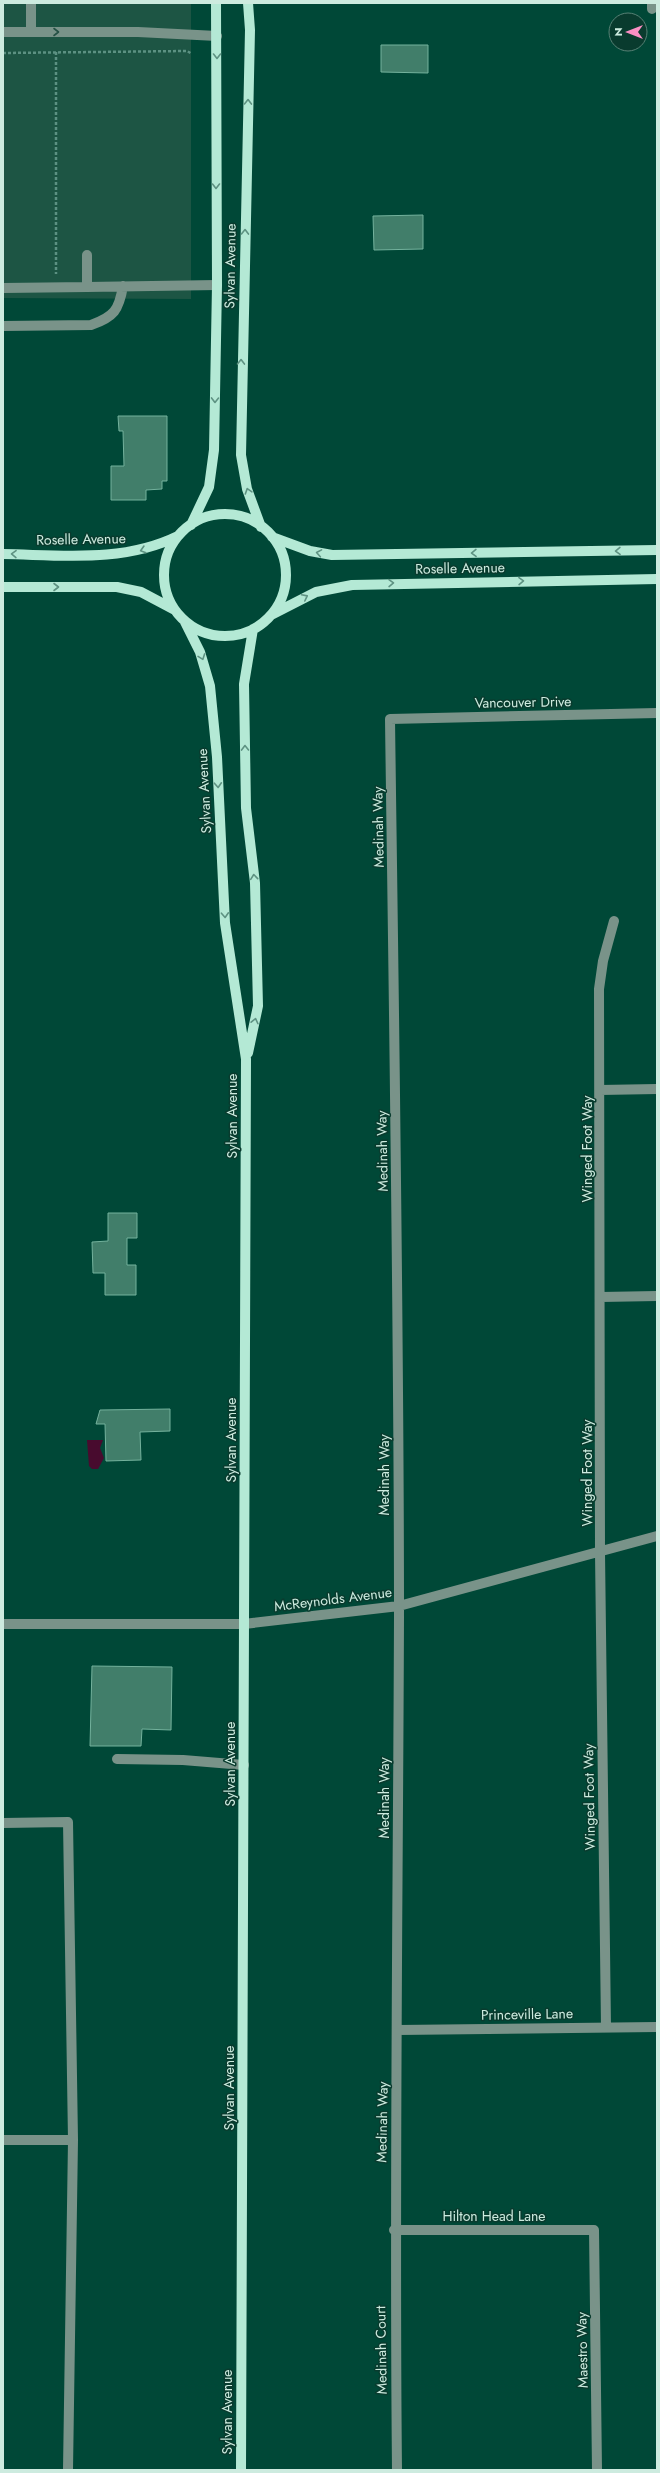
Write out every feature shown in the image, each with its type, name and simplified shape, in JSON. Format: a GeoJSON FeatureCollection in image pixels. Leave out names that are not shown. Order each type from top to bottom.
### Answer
{"type":"FeatureCollection","features":[{"type":"Feature","properties":{"kind":"main road","name":"Sylvan Avenue"},"geometry":{"type":"LineString","coordinates":[[191,525],[209,487],[213,464],[217,286],[216,3]]}},
{"type":"Feature","properties":{"kind":"main road","name":"Sylvan Avenue"},"geometry":{"type":"LineString","coordinates":[[248,3],[250,30],[240,456],[247,489],[261,527]]}},
{"type":"Feature","properties":{"kind":"main road"},"geometry":{"type":"LineString","coordinates":[[225,515],[242,517],[261,527],[272,537],[283,559],[285,578],[281,597],[271,615],[253,629],[237,635],[214,635],[197,629],[185,622],[175,610],[166,590],[164,571],[169,552],[179,535],[191,525],[209,517],[225,515]]}},
{"type":"Feature","properties":{"kind":"main road","name":"Roselle Avenue"},"geometry":{"type":"LineString","coordinates":[[3,554],[120,554],[161,544],[179,535]]}},
{"type":"Feature","properties":{"kind":"main road","name":"Roselle Avenue"},"geometry":{"type":"LineString","coordinates":[[272,537],[310,551],[332,555],[657,550]]}},
{"type":"Feature","properties":{"kind":"main road","name":"Roselle Avenue"},"geometry":{"type":"LineString","coordinates":[[271,615],[316,592],[352,585],[657,579]]}},
{"type":"Feature","properties":{"kind":"main road"},"geometry":{"type":"LineString","coordinates":[[3,587],[117,587],[141,592],[175,610]]}},
{"type":"Feature","properties":{"kind":"main road","name":"Sylvan Avenue"},"geometry":{"type":"LineString","coordinates":[[185,622],[200,652],[210,686],[217,758],[226,923],[246,1059],[241,2470]]}},
{"type":"Feature","properties":{"kind":"main road","name":"Sylvan Avenue"},"geometry":{"type":"LineString","coordinates":[[246,1059],[258,1006],[255,883],[246,808],[244,684],[253,629]]}},
{"type":"Feature","properties":{"kind":"street"},"geometry":{"type":"LineString","coordinates":[[31,3],[31,32]]}},
{"type":"Feature","properties":{"kind":"street"},"geometry":{"type":"LineString","coordinates":[[3,32],[138,32],[217,36]]}},
{"type":"Feature","properties":{"kind":"street"},"geometry":{"type":"LineString","coordinates":[[87,255],[88,287]]}},
{"type":"Feature","properties":{"kind":"street"},"geometry":{"type":"LineString","coordinates":[[3,326],[91,325],[102,321],[115,312],[120,304],[123,286]]}},
{"type":"Feature","properties":{"kind":"street"},"geometry":{"type":"LineString","coordinates":[[3,288],[217,286]]}},
{"type":"Feature","properties":{"kind":"street","name":"Vancouver Drive"},"geometry":{"type":"LineString","coordinates":[[390,719],[657,713]]}},
{"type":"Feature","properties":{"kind":"street","name":"Medinah Way"},"geometry":{"type":"LineString","coordinates":[[390,719],[398,1606],[398,2030],[394,2230]]}},
{"type":"Feature","properties":{"kind":"street","name":"Winged Foot Way"},"geometry":{"type":"LineString","coordinates":[[606,2027],[600,1553],[601,1296],[599,988],[603,961],[614,921]]}},
{"type":"Feature","properties":{"kind":"street"},"geometry":{"type":"LineString","coordinates":[[600,1090],[657,1089]]}},
{"type":"Feature","properties":{"kind":"street"},"geometry":{"type":"LineString","coordinates":[[601,1296],[657,1296]]}},
{"type":"Feature","properties":{"kind":"street","name":"McReynolds Avenue"},"geometry":{"type":"LineString","coordinates":[[3,1624],[244,1624],[398,1606],[600,1553],[657,1536]]}},
{"type":"Feature","properties":{"kind":"street"},"geometry":{"type":"LineString","coordinates":[[117,1759],[183,1760],[244,1765]]}},
{"type":"Feature","properties":{"kind":"street"},"geometry":{"type":"LineString","coordinates":[[3,1823],[68,1822],[73,2140],[68,2470]]}},
{"type":"Feature","properties":{"kind":"street","name":"Princeville Lane"},"geometry":{"type":"LineString","coordinates":[[398,2030],[657,2027]]}},
{"type":"Feature","properties":{"kind":"street"},"geometry":{"type":"LineString","coordinates":[[3,2140],[73,2140]]}},
{"type":"Feature","properties":{"kind":"street","name":"Hilton Head Lane"},"geometry":{"type":"LineString","coordinates":[[394,2230],[594,2230]]}},
{"type":"Feature","properties":{"kind":"street","name":"Medinah Court"},"geometry":{"type":"LineString","coordinates":[[394,2230],[397,2470]]}},
{"type":"Feature","properties":{"kind":"street","name":"Maestro Way"},"geometry":{"type":"LineString","coordinates":[[594,2230],[597,2470]]}},
{"type":"Feature","properties":{"kind":"path"},"geometry":{"type":"LineString","coordinates":[[3,53],[187,51],[192,54]]}},
{"type":"Feature","properties":{"kind":"path"},"geometry":{"type":"LineString","coordinates":[[49,276],[56,276],[56,52]]}},
{"type":"Feature","properties":{"kind":"shaded area"},"geometry":{"type":"Polygon","coordinates":[[[3,3],[191,3],[191,299],[3,298],[3,3]]]}},
{"type":"Feature","properties":{"kind":"shaded area"},"geometry":{"type":"Polygon","coordinates":[[[87,1440],[103,1440],[100,1448],[104,1458],[98,1469],[92,1469],[89,1466],[87,1440]]]}},
{"type":"Feature","properties":{"kind":"building"},"geometry":{"type":"Polygon","coordinates":[[[381,45],[428,45],[428,73],[381,72],[381,45]]]}},
{"type":"Feature","properties":{"kind":"building"},"geometry":{"type":"Polygon","coordinates":[[[423,215],[423,249],[374,250],[373,216],[423,215]]]}},
{"type":"Feature","properties":{"kind":"building"},"geometry":{"type":"Polygon","coordinates":[[[118,416],[167,416],[167,481],[162,481],[162,489],[146,490],[146,500],[111,500],[111,466],[124,466],[123,431],[119,431],[118,416]]]}},
{"type":"Feature","properties":{"kind":"building"},"geometry":{"type":"Polygon","coordinates":[[[108,1213],[137,1213],[137,1238],[127,1238],[127,1265],[136,1265],[136,1295],[105,1295],[105,1273],[93,1273],[92,1242],[108,1241],[108,1213]]]}},
{"type":"Feature","properties":{"kind":"building"},"geometry":{"type":"Polygon","coordinates":[[[170,1409],[170,1431],[140,1432],[141,1460],[106,1461],[105,1424],[96,1424],[100,1410],[170,1409]]]}},
{"type":"Feature","properties":{"kind":"building"},"geometry":{"type":"Polygon","coordinates":[[[92,1666],[172,1667],[171,1730],[142,1729],[141,1746],[90,1746],[92,1666]]]}}]}
